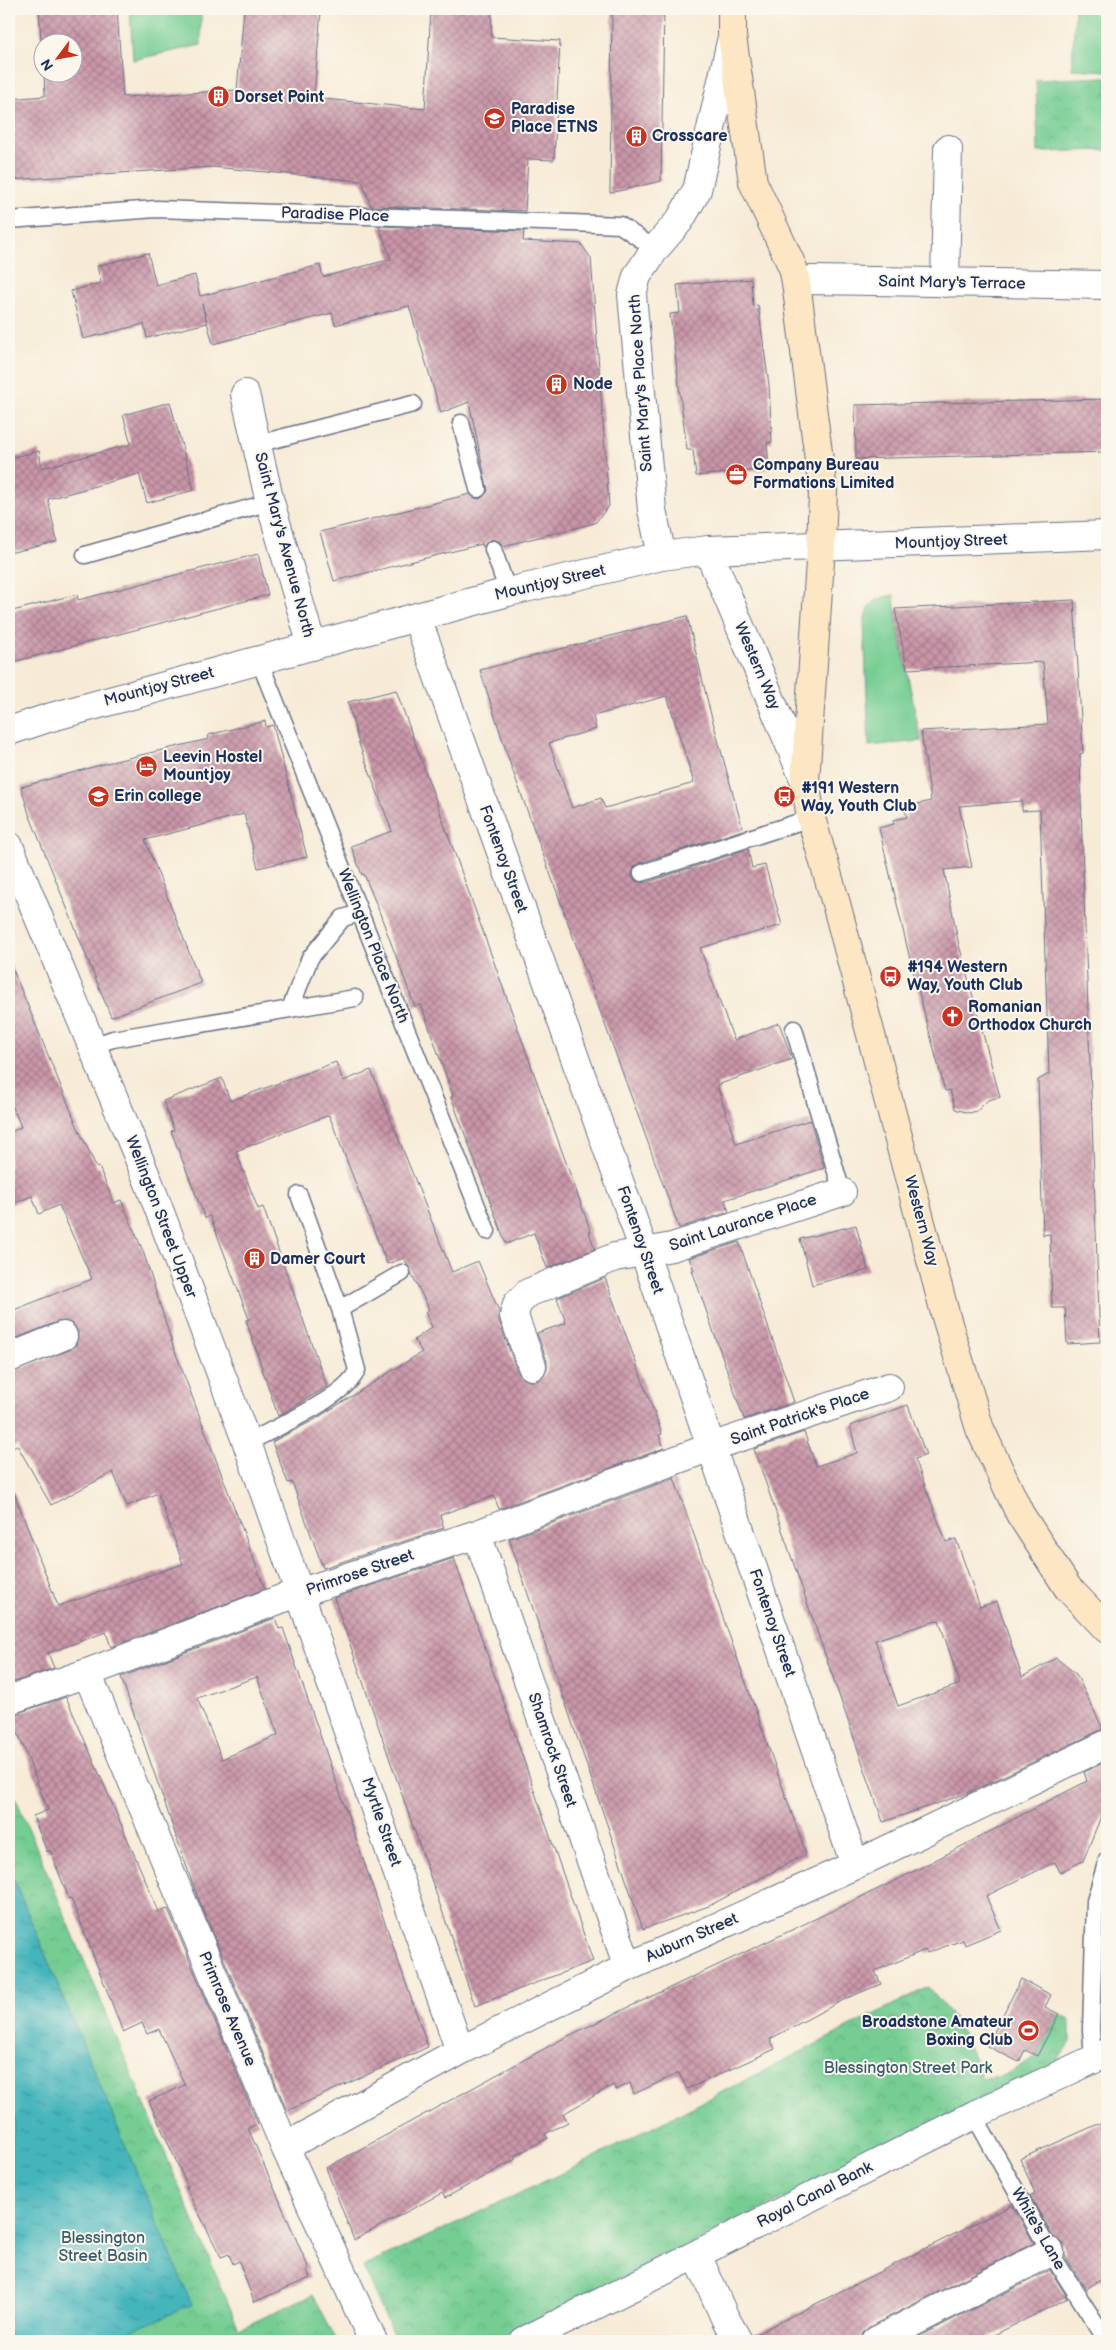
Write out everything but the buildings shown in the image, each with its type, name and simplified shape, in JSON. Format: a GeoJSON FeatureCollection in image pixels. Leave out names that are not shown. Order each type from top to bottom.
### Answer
{"type":"FeatureCollection","features":[{"type":"Feature","properties":{"kind":"main road"},"geometry":{"type":"LineString","coordinates":[[732,9],[732,36],[753,182],[793,268],[796,282],[823,491],[821,547]]}},
{"type":"Feature","properties":{"kind":"main road","name":"Western Way"},"geometry":{"type":"LineString","coordinates":[[821,547],[805,781],[811,818],[840,916],[946,1317],[980,1429],[1020,1514],[1068,1588],[1107,1629]]}},
{"type":"Feature","properties":{"kind":"street","name":"Saint Mary's Place North"},"geometry":{"type":"LineString","coordinates":[[662,556],[652,510],[632,295],[637,276],[654,249],[680,220],[697,190],[732,36]]}},
{"type":"Feature","properties":{"kind":"street"},"geometry":{"type":"LineString","coordinates":[[945,283],[948,149]]}},
{"type":"Feature","properties":{"kind":"street","name":"Saint Mary's Terrace"},"geometry":{"type":"LineString","coordinates":[[796,282],[813,280],[1107,285]]}},
{"type":"Feature","properties":{"kind":"street","name":"Saint Mary's Avenue North"},"geometry":{"type":"LineString","coordinates":[[245,394],[270,502],[312,646]]}},
{"type":"Feature","properties":{"kind":"street","name":"Mountjoy Street"},"geometry":{"type":"LineString","coordinates":[[9,731],[48,718],[508,592],[662,556],[708,550],[1107,535]]}},
{"type":"Feature","properties":{"kind":"street","name":"Western Way"},"geometry":{"type":"LineString","coordinates":[[708,550],[805,781]]}},
{"type":"Feature","properties":{"kind":"street","name":"Fontenoy Street"},"geometry":{"type":"LineString","coordinates":[[417,618],[644,1253],[855,1865]]}},
{"type":"Feature","properties":{"kind":"street","name":"Wellington Street Upper"},"geometry":{"type":"LineString","coordinates":[[9,846],[149,1183],[247,1443],[301,1593]]}},
{"type":"Feature","properties":{"kind":"street","name":"Saint Laurance Place"},"geometry":{"type":"LineString","coordinates":[[532,1366],[514,1316],[517,1304],[528,1293],[615,1257],[672,1247],[842,1192]]}},
{"type":"Feature","properties":{"kind":"street"},"geometry":{"type":"LineString","coordinates":[[9,1358],[63,1336]]}},
{"type":"Feature","properties":{"kind":"street","name":"Saint Patrick's Place"},"geometry":{"type":"LineString","coordinates":[[711,1447],[889,1387]]}},
{"type":"Feature","properties":{"kind":"street","name":"Primrose Street"},"geometry":{"type":"LineString","coordinates":[[9,1700],[301,1593],[477,1534],[711,1447]]}},
{"type":"Feature","properties":{"kind":"street","name":"Shamrock Street"},"geometry":{"type":"LineString","coordinates":[[477,1534],[628,1967]]}},
{"type":"Feature","properties":{"kind":"street","name":"Myrtle Street"},"geometry":{"type":"LineString","coordinates":[[301,1593],[460,2052]]}},
{"type":"Feature","properties":{"kind":"street","name":"Primrose Avenue"},"geometry":{"type":"LineString","coordinates":[[87,1673],[285,2147],[373,2341]]}},
{"type":"Feature","properties":{"kind":"street","name":"Auburn Street"},"geometry":{"type":"LineString","coordinates":[[285,2147],[460,2052],[628,1967],[855,1865],[1107,1744]]}},
{"type":"Feature","properties":{"kind":"street","name":"Royal Canal Bank"},"geometry":{"type":"LineString","coordinates":[[524,2341],[974,2115],[1100,2056]]}},
{"type":"Feature","properties":{"kind":"street"},"geometry":{"type":"LineString","coordinates":[[876,2341],[1050,2252]]}},
{"type":"Feature","properties":{"kind":"street"},"geometry":{"type":"LineString","coordinates":[[697,2255],[725,2318],[738,2341]]}},
{"type":"Feature","properties":{"kind":"lane","name":"Paradise Place"},"geometry":{"type":"LineString","coordinates":[[9,220],[156,209],[572,223],[620,226],[654,249]]}},
{"type":"Feature","properties":{"kind":"lane","name":"Saint Mary's Avenue North"},"geometry":{"type":"LineString","coordinates":[[257,444],[413,404]]}},
{"type":"Feature","properties":{"kind":"lane"},"geometry":{"type":"LineString","coordinates":[[461,424],[478,489]]}},
{"type":"Feature","properties":{"kind":"lane"},"geometry":{"type":"LineString","coordinates":[[85,555],[270,502]]}},
{"type":"Feature","properties":{"kind":"lane"},"geometry":{"type":"LineString","coordinates":[[493,549],[508,592]]}},
{"type":"Feature","properties":{"kind":"lane","name":"Wellington Place North"},"geometry":{"type":"LineString","coordinates":[[260,660],[488,1232]]}},
{"type":"Feature","properties":{"kind":"lane"},"geometry":{"type":"LineString","coordinates":[[642,872],[811,818]]}},
{"type":"Feature","properties":{"kind":"lane"},"geometry":{"type":"LineString","coordinates":[[290,1009],[310,958],[344,918],[360,913]]}},
{"type":"Feature","properties":{"kind":"lane"},"geometry":{"type":"LineString","coordinates":[[92,1046],[113,1039],[355,998]]}},
{"type":"Feature","properties":{"kind":"lane"},"geometry":{"type":"LineString","coordinates":[[794,1029],[842,1192]]}},
{"type":"Feature","properties":{"kind":"lane"},"geometry":{"type":"LineString","coordinates":[[247,1443],[334,1395],[350,1383],[357,1370],[340,1309],[299,1195]]}},
{"type":"Feature","properties":{"kind":"lane"},"geometry":{"type":"LineString","coordinates":[[340,1309],[402,1273]]}},
{"type":"Feature","properties":{"kind":"lane"},"geometry":{"type":"LineString","coordinates":[[1100,2056],[1091,2030],[1095,1901],[1107,1860]]}},
{"type":"Feature","properties":{"kind":"lane","name":"White's Lane"},"geometry":{"type":"LineString","coordinates":[[974,2115],[1050,2252],[1107,2341]]}},
{"type":"Feature","properties":{"kind":"green space"},"geometry":{"type":"Polygon","coordinates":[[[130,9],[193,9],[201,11],[201,45],[133,60],[130,9]]]}},
{"type":"Feature","properties":{"kind":"green space"},"geometry":{"type":"Polygon","coordinates":[[[1075,9],[1107,9],[1107,71],[1072,69],[1075,9]]]}},
{"type":"Feature","properties":{"kind":"green space"},"geometry":{"type":"Polygon","coordinates":[[[1107,77],[1107,150],[1038,152],[1036,80],[1107,77]]]}},
{"type":"Feature","properties":{"kind":"green space"},"geometry":{"type":"Polygon","coordinates":[[[894,595],[896,618],[921,741],[869,746],[864,622],[868,609],[873,602],[894,595]]]}},
{"type":"Feature","properties":{"kind":"green space","name":"Blessington Street Basin"},"geometry":{"type":"Polygon","coordinates":[[[9,1782],[239,2329],[313,2294],[337,2341],[9,2341],[9,1782]]]}},
{"type":"Feature","properties":{"kind":"green space","name":"Blessington Street Park"},"geometry":{"type":"Polygon","coordinates":[[[928,1987],[956,2021],[983,2078],[1003,2076],[1037,2056],[1059,2014],[1070,2019],[1070,2044],[1052,2068],[493,2341],[396,2341],[363,2267],[577,2166],[928,1987]]]}},
{"type":"Feature","properties":{"kind":"water","name":"Blessington Street Basin"},"geometry":{"type":"Polygon","coordinates":[[[9,1868],[192,2305],[107,2341],[9,2341],[9,2148],[15,2119],[9,2102],[9,1868]]]}},
{"type":"Feature","properties":{"kind":"place","name":"Dorset Point"},"geometry":{"type":"Point","coordinates":[218,97]}},
{"type":"Feature","properties":{"kind":"place","name":"Paradise Place ETNS"},"geometry":{"type":"Point","coordinates":[495,118]}},
{"type":"Feature","properties":{"kind":"place","name":"Crosscare"},"geometry":{"type":"Point","coordinates":[636,136]}},
{"type":"Feature","properties":{"kind":"place","name":"Node"},"geometry":{"type":"Point","coordinates":[557,384]}},
{"type":"Feature","properties":{"kind":"place","name":"Company Bureau Formations Limited"},"geometry":{"type":"Point","coordinates":[737,474]}},
{"type":"Feature","properties":{"kind":"place","name":"Leevin Hostel Mountjoy"},"geometry":{"type":"Point","coordinates":[147,766]}},
{"type":"Feature","properties":{"kind":"place","name":"Erin college"},"geometry":{"type":"Point","coordinates":[98,796]}},
{"type":"Feature","properties":{"kind":"place","name":"#191 Western Way, Youth Club"},"geometry":{"type":"Point","coordinates":[785,797]}},
{"type":"Feature","properties":{"kind":"place","name":"#194 Western Way, Youth Club"},"geometry":{"type":"Point","coordinates":[891,976]}},
{"type":"Feature","properties":{"kind":"place","name":"Romanian Orthodox Church"},"geometry":{"type":"Point","coordinates":[952,1016]}},
{"type":"Feature","properties":{"kind":"place","name":"Damer Court"},"geometry":{"type":"Point","coordinates":[254,1259]}},
{"type":"Feature","properties":{"kind":"place","name":"Broadstone Amateur Boxing Club"},"geometry":{"type":"Point","coordinates":[1029,2031]}}]}
